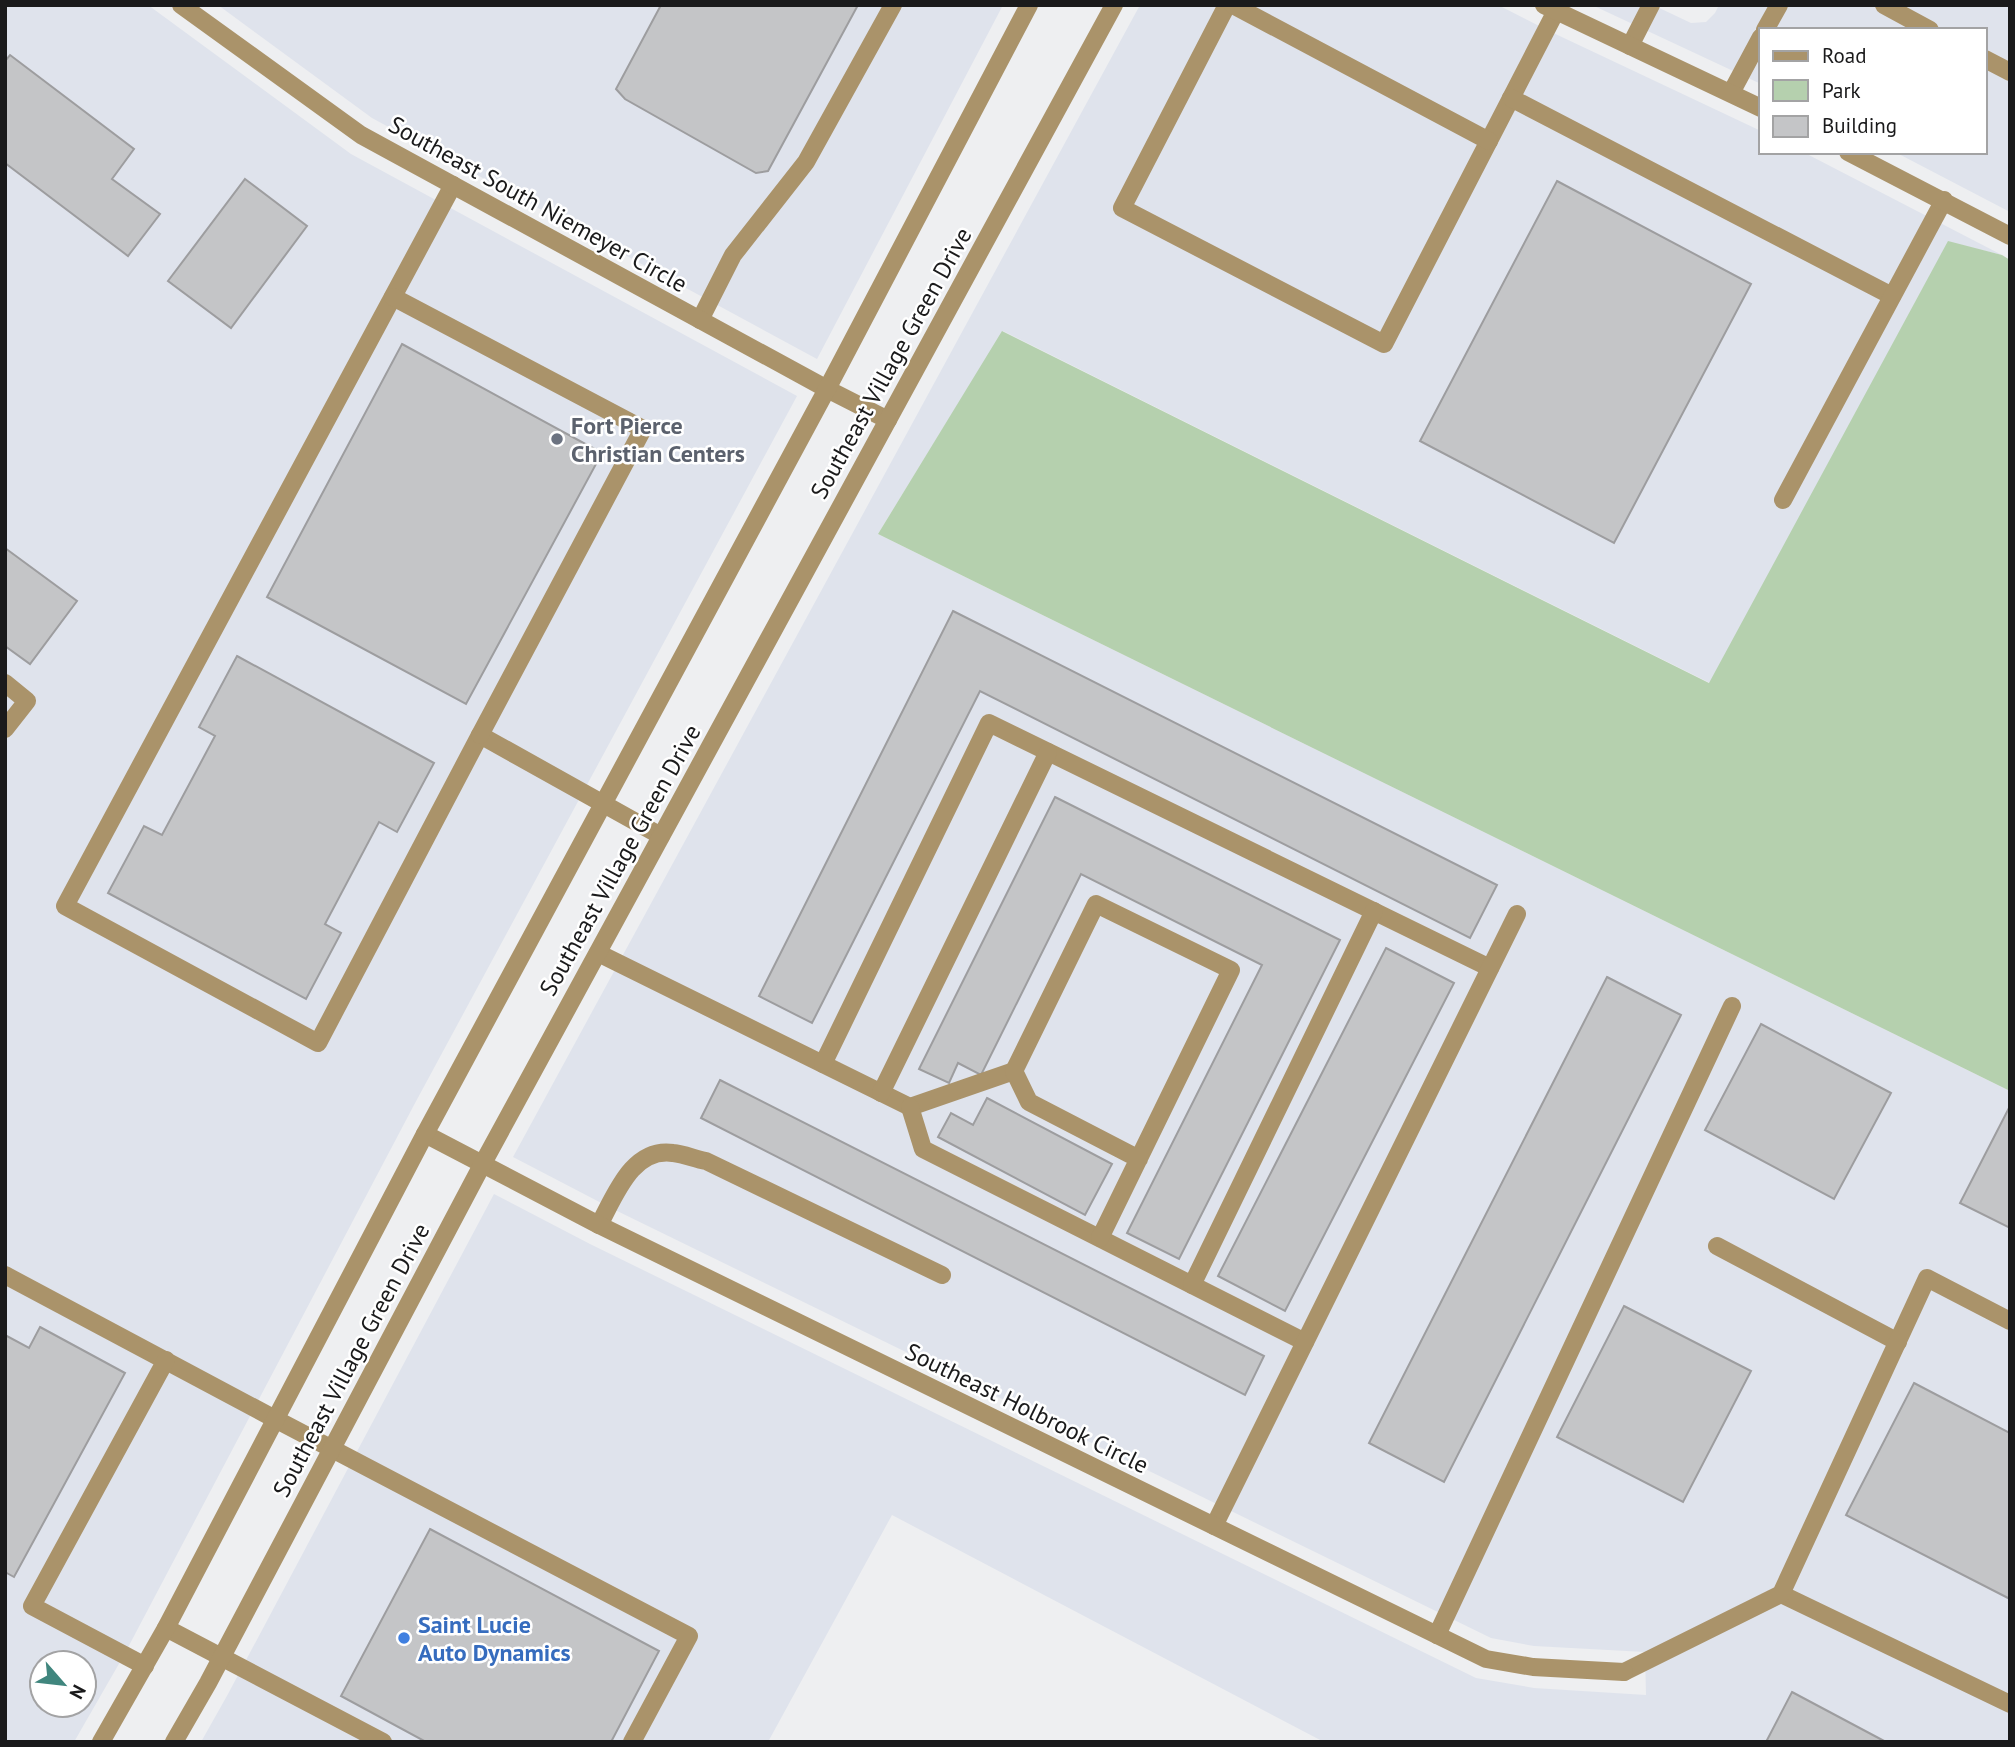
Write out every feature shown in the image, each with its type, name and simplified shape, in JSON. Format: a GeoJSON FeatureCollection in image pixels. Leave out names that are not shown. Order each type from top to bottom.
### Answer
{"type":"FeatureCollection","features":[{"type":"Feature","properties":{"kind":"street","name":"Southeast South Niemeyer Circle"},"geometry":{"type":"LineString","coordinates":[[181,5],[360,135],[888,420]]}},
{"type":"Feature","properties":{"kind":"street"},"geometry":{"type":"LineString","coordinates":[[700,320],[733,255],[806,162],[893,5]]}},
{"type":"Feature","properties":{"kind":"street","name":"Southeast Village Green Drive"},"geometry":{"type":"LineString","coordinates":[[101,1742],[166,1628],[425,1134],[827,389],[1030,5]]}},
{"type":"Feature","properties":{"kind":"street","name":"Southeast Village Green Drive"},"geometry":{"type":"LineString","coordinates":[[174,1742],[482,1165],[1114,5]]}},
{"type":"Feature","properties":{"kind":"street"},"geometry":{"type":"LineString","coordinates":[[1227,5],[1122,208],[1384,344],[1511,98],[1550,8],[1759,107]]}},
{"type":"Feature","properties":{"kind":"street"},"geometry":{"type":"LineString","coordinates":[[1233,5],[1489,141]]}},
{"type":"Feature","properties":{"kind":"street"},"geometry":{"type":"LineString","coordinates":[[1630,46],[1651,5]]}},
{"type":"Feature","properties":{"kind":"street"},"geometry":{"type":"LineString","coordinates":[[1766,28],[1779,5]]}},
{"type":"Feature","properties":{"kind":"street"},"geometry":{"type":"LineString","coordinates":[[1884,5],[1926,28]]}},
{"type":"Feature","properties":{"kind":"street"},"geometry":{"type":"LineString","coordinates":[[1731,93],[1759,41]]}},
{"type":"Feature","properties":{"kind":"street"},"geometry":{"type":"LineString","coordinates":[[1987,60],[2010,72]]}},
{"type":"Feature","properties":{"kind":"street"},"geometry":{"type":"LineString","coordinates":[[1511,98],[1892,296]]}},
{"type":"Feature","properties":{"kind":"street"},"geometry":{"type":"LineString","coordinates":[[1852,154],[2010,236]]}},
{"type":"Feature","properties":{"kind":"street"},"geometry":{"type":"LineString","coordinates":[[393,297],[643,429],[318,1043],[65,906],[453,185]]}},
{"type":"Feature","properties":{"kind":"street"},"geometry":{"type":"LineString","coordinates":[[1783,500],[1944,200]]}},
{"type":"Feature","properties":{"kind":"street"},"geometry":{"type":"LineString","coordinates":[[5,683],[27,701],[5,729]]}},
{"type":"Feature","properties":{"kind":"street"},"geometry":{"type":"LineString","coordinates":[[822,1064],[989,723],[1490,968]]}},
{"type":"Feature","properties":{"kind":"street"},"geometry":{"type":"LineString","coordinates":[[480,735],[662,836]]}},
{"type":"Feature","properties":{"kind":"street"},"geometry":{"type":"LineString","coordinates":[[881,1093],[1048,752]]}},
{"type":"Feature","properties":{"kind":"street"},"geometry":{"type":"LineString","coordinates":[[598,953],[910,1107],[1014,1071],[1096,904],[1231,970],[1100,1238]]}},
{"type":"Feature","properties":{"kind":"street"},"geometry":{"type":"LineString","coordinates":[[1192,1285],[1374,911]]}},
{"type":"Feature","properties":{"kind":"street"},"geometry":{"type":"LineString","coordinates":[[1214,1526],[1517,914]]}},
{"type":"Feature","properties":{"kind":"street"},"geometry":{"type":"LineString","coordinates":[[1437,1635],[1732,1006]]}},
{"type":"Feature","properties":{"kind":"street"},"geometry":{"type":"LineString","coordinates":[[1014,1071],[1029,1102],[1139,1159]]}},
{"type":"Feature","properties":{"kind":"street"},"geometry":{"type":"LineString","coordinates":[[910,1107],[923,1149],[1305,1342]]}},
{"type":"Feature","properties":{"kind":"street","name":"Southeast Holbrook Circle"},"geometry":{"type":"LineString","coordinates":[[425,1134],[599,1225],[1486,1659],[1533,1667],[1623,1672],[1781,1594]]}},
{"type":"Feature","properties":{"kind":"street"},"geometry":{"type":"LineString","coordinates":[[599,1225],[632,1169],[649,1155],[671,1152],[706,1161],[942,1275]]}},
{"type":"Feature","properties":{"kind":"street"},"geometry":{"type":"LineString","coordinates":[[1717,1247],[1898,1342]]}},
{"type":"Feature","properties":{"kind":"street"},"geometry":{"type":"LineString","coordinates":[[5,1275],[689,1636],[632,1742]]}},
{"type":"Feature","properties":{"kind":"street"},"geometry":{"type":"LineString","coordinates":[[2010,1321],[1927,1278],[1781,1594],[2010,1704]]}},
{"type":"Feature","properties":{"kind":"street"},"geometry":{"type":"LineString","coordinates":[[145,1666],[32,1606],[166,1360]]}},
{"type":"Feature","properties":{"kind":"street"},"geometry":{"type":"LineString","coordinates":[[166,1628],[383,1742]]}},
{"type":"Feature","properties":{"kind":"shaded area"},"geometry":{"type":"Polygon","coordinates":[[[5,5],[148,5],[351,154],[797,396],[414,1105],[98,1700],[98,1649],[28,1649],[28,1719],[87,1719],[74,1742],[5,1742],[5,5]]]}},
{"type":"Feature","properties":{"kind":"shaded area"},"geometry":{"type":"Polygon","coordinates":[[[218,5],[1003,5],[817,359],[372,118],[218,5]]]}},
{"type":"Feature","properties":{"kind":"shaded area"},"geometry":{"type":"Polygon","coordinates":[[[1140,5],[1498,5],[1759,130],[1759,154],[1807,154],[2002,255],[1948,242],[1710,683],[1003,331],[878,534],[2010,1091],[2010,1742],[1324,1742],[892,1515],[768,1742],[201,1742],[494,1194],[590,1244],[1476,1678],[1534,1688],[1646,1695],[1645,1652],[1534,1646],[1491,1638],[609,1207],[513,1157],[1140,5]]]}},
{"type":"Feature","properties":{"kind":"shaded area"},"geometry":{"type":"Polygon","coordinates":[[[1592,5],[1653,5],[1691,23],[1706,22],[1719,5],[2010,5],[2010,212],[1899,154],[1987,154],[1987,28],[1759,28],[1759,83],[1592,5]]]}},
{"type":"Feature","properties":{"kind":"green space"},"geometry":{"type":"Polygon","coordinates":[[[1948,241],[2002,255],[2010,260],[2010,1091],[878,534],[1002,331],[1709,683],[1948,241]]]}},
{"type":"Feature","properties":{"kind":"building"},"geometry":{"type":"Polygon","coordinates":[[[661,5],[858,5],[768,171],[756,173],[625,99],[616,89],[661,5]]]}},
{"type":"Feature","properties":{"kind":"building"},"geometry":{"type":"Polygon","coordinates":[[[10,55],[134,149],[112,179],[160,214],[128,256],[5,163],[5,61],[10,55]]]}},
{"type":"Feature","properties":{"kind":"building"},"geometry":{"type":"Polygon","coordinates":[[[245,179],[307,226],[231,328],[168,281],[245,179]]]}},
{"type":"Feature","properties":{"kind":"building"},"geometry":{"type":"Polygon","coordinates":[[[1557,181],[1751,284],[1614,543],[1420,441],[1557,181]]]}},
{"type":"Feature","properties":{"kind":"building"},"geometry":{"type":"Polygon","coordinates":[[[402,344],[602,453],[466,704],[267,597],[402,344]]]}},
{"type":"Feature","properties":{"kind":"building"},"geometry":{"type":"Polygon","coordinates":[[[5,548],[77,601],[30,664],[5,646],[5,548]]]}},
{"type":"Feature","properties":{"kind":"building"},"geometry":{"type":"Polygon","coordinates":[[[953,611],[1497,885],[1470,938],[980,691],[812,1023],[759,996],[953,611]]]}},
{"type":"Feature","properties":{"kind":"building"},"geometry":{"type":"Polygon","coordinates":[[[237,656],[434,763],[397,832],[379,822],[325,924],[341,933],[306,999],[108,893],[144,826],[162,835],[215,736],[199,727],[237,656]]]}},
{"type":"Feature","properties":{"kind":"building"},"geometry":{"type":"Polygon","coordinates":[[[1055,797],[1340,940],[1179,1259],[1127,1233],[1262,965],[1081,874],[981,1075],[958,1063],[949,1083],[919,1069],[1055,797]]]}},
{"type":"Feature","properties":{"kind":"building"},"geometry":{"type":"Polygon","coordinates":[[[1386,948],[1454,983],[1285,1311],[1218,1276],[1386,948]]]}},
{"type":"Feature","properties":{"kind":"building"},"geometry":{"type":"Polygon","coordinates":[[[1607,977],[1681,1015],[1444,1482],[1369,1443],[1607,977]]]}},
{"type":"Feature","properties":{"kind":"building"},"geometry":{"type":"Polygon","coordinates":[[[1761,1024],[1891,1093],[1834,1199],[1705,1130],[1761,1024]]]}},
{"type":"Feature","properties":{"kind":"building"},"geometry":{"type":"Polygon","coordinates":[[[720,1080],[1264,1356],[1245,1395],[701,1118],[720,1080]]]}},
{"type":"Feature","properties":{"kind":"building"},"geometry":{"type":"Polygon","coordinates":[[[987,1098],[1112,1164],[1085,1215],[938,1137],[951,1113],[973,1125],[987,1098]]]}},
{"type":"Feature","properties":{"kind":"building"},"geometry":{"type":"Polygon","coordinates":[[[2010,1106],[2010,1228],[1960,1203],[2010,1106]]]}},
{"type":"Feature","properties":{"kind":"building"},"geometry":{"type":"Polygon","coordinates":[[[1624,1306],[1751,1371],[1683,1502],[1557,1437],[1624,1306]]]}},
{"type":"Feature","properties":{"kind":"building"},"geometry":{"type":"Polygon","coordinates":[[[40,1327],[125,1373],[14,1577],[5,1572],[5,1335],[29,1348],[40,1327]]]}},
{"type":"Feature","properties":{"kind":"building"},"geometry":{"type":"Polygon","coordinates":[[[1914,1383],[2010,1433],[2010,1599],[1846,1515],[1914,1383]]]}},
{"type":"Feature","properties":{"kind":"building"},"geometry":{"type":"Polygon","coordinates":[[[430,1529],[659,1651],[611,1742],[426,1742],[341,1696],[430,1529]]]}},
{"type":"Feature","properties":{"kind":"building"},"geometry":{"type":"Polygon","coordinates":[[[1792,1692],[1886,1742],[1766,1742],[1792,1692]]]}},
{"type":"Feature","properties":{"kind":"place","name":"Fort Pierce Christian Centers"},"geometry":{"type":"Point","coordinates":[557,439]}},
{"type":"Feature","properties":{"kind":"place","name":"Saint Lucie Auto Dynamics"},"geometry":{"type":"Point","coordinates":[404,1638]}}]}
